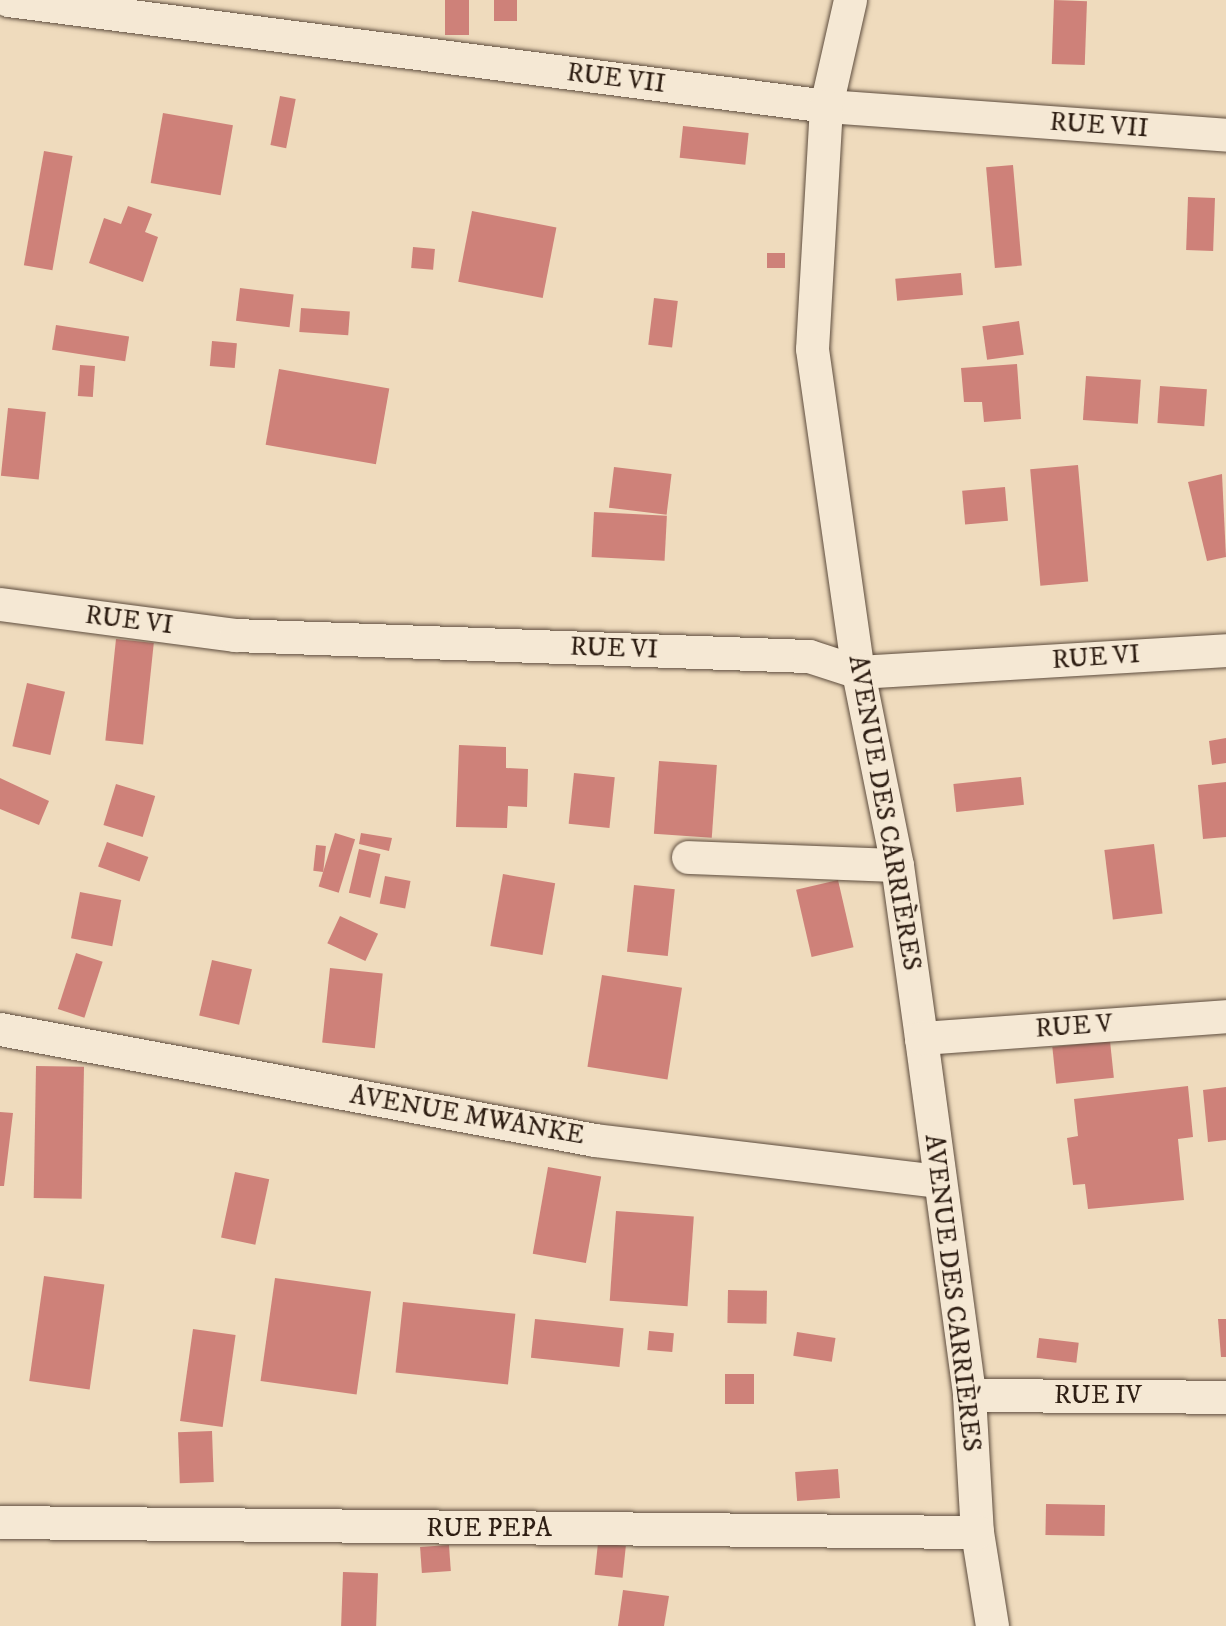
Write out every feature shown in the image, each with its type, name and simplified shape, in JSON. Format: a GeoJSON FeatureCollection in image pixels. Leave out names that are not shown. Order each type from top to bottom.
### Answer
{"type":"FeatureCollection","features":[{"type":"Feature","properties":{"kind":"street","name":"RUE VII"},"geometry":{"type":"LineString","coordinates":[[8,0],[826,106],[1226,135]]}},
{"type":"Feature","properties":{"kind":"street","name":"AVENUE DES CARRIÈRES"},"geometry":{"type":"LineString","coordinates":[[850,0],[826,106],[812,349],[858,672],[897,865],[938,1181],[969,1395],[977,1532],[992,1626]]}},
{"type":"Feature","properties":{"kind":"street","name":"RUE VI"},"geometry":{"type":"LineString","coordinates":[[0,604],[235,635],[809,656],[858,672],[1226,650]]}},
{"type":"Feature","properties":{"kind":"street"},"geometry":{"type":"LineString","coordinates":[[688,857],[897,865]]}},
{"type":"Feature","properties":{"kind":"street","name":"RUE V"},"geometry":{"type":"LineString","coordinates":[[921,1038],[1226,1016]]}},
{"type":"Feature","properties":{"kind":"street","name":"AVENUE MWANKE"},"geometry":{"type":"LineString","coordinates":[[0,1029],[595,1140],[938,1181]]}},
{"type":"Feature","properties":{"kind":"street","name":"RUE IV"},"geometry":{"type":"LineString","coordinates":[[969,1395],[1226,1397]]}},
{"type":"Feature","properties":{"kind":"street","name":"RUE PEPA"},"geometry":{"type":"LineString","coordinates":[[0,1522],[977,1532]]}},
{"type":"Feature","properties":{"kind":"building"},"geometry":{"type":"Polygon","coordinates":[[[445,0],[469,0],[469,35],[445,35],[445,0]]]}},
{"type":"Feature","properties":{"kind":"building"},"geometry":{"type":"Polygon","coordinates":[[[494,0],[517,0],[517,21],[494,21],[494,0]]]}},
{"type":"Feature","properties":{"kind":"building"},"geometry":{"type":"Polygon","coordinates":[[[1054,0],[1087,1],[1085,65],[1052,64],[1054,0]]]}},
{"type":"Feature","properties":{"kind":"building"},"geometry":{"type":"Polygon","coordinates":[[[280,96],[296,99],[286,148],[270,145],[280,96]]]}},
{"type":"Feature","properties":{"kind":"building"},"geometry":{"type":"Polygon","coordinates":[[[163,113],[233,125],[221,195],[151,183],[163,113]]]}},
{"type":"Feature","properties":{"kind":"building"},"geometry":{"type":"Polygon","coordinates":[[[683,126],[749,133],[745,165],[680,158],[683,126]]]}},
{"type":"Feature","properties":{"kind":"building"},"geometry":{"type":"Polygon","coordinates":[[[44,151],[73,156],[52,270],[24,265],[44,151]]]}},
{"type":"Feature","properties":{"kind":"building"},"geometry":{"type":"Polygon","coordinates":[[[1013,165],[1022,266],[995,268],[986,167],[1013,165]]]}},
{"type":"Feature","properties":{"kind":"building"},"geometry":{"type":"Polygon","coordinates":[[[1188,197],[1215,198],[1213,251],[1186,250],[1188,197]]]}},
{"type":"Feature","properties":{"kind":"building"},"geometry":{"type":"Polygon","coordinates":[[[128,206],[152,214],[145,232],[158,237],[143,282],[89,263],[104,218],[121,224],[128,206]]]}},
{"type":"Feature","properties":{"kind":"building"},"geometry":{"type":"Polygon","coordinates":[[[472,211],[556,227],[543,298],[458,282],[472,211]]]}},
{"type":"Feature","properties":{"kind":"building"},"geometry":{"type":"Polygon","coordinates":[[[413,247],[435,249],[433,270],[411,268],[413,247]]]}},
{"type":"Feature","properties":{"kind":"building"},"geometry":{"type":"Polygon","coordinates":[[[767,253],[785,253],[785,268],[767,268],[767,253]]]}},
{"type":"Feature","properties":{"kind":"building"},"geometry":{"type":"Polygon","coordinates":[[[961,273],[963,295],[897,301],[895,279],[961,273]]]}},
{"type":"Feature","properties":{"kind":"building"},"geometry":{"type":"Polygon","coordinates":[[[240,288],[294,295],[290,327],[236,321],[240,288]]]}},
{"type":"Feature","properties":{"kind":"building"},"geometry":{"type":"Polygon","coordinates":[[[654,298],[678,301],[672,348],[648,345],[654,298]]]}},
{"type":"Feature","properties":{"kind":"building"},"geometry":{"type":"Polygon","coordinates":[[[301,308],[350,311],[348,335],[299,332],[301,308]]]}},
{"type":"Feature","properties":{"kind":"building"},"geometry":{"type":"Polygon","coordinates":[[[1019,321],[1024,355],[987,360],[982,326],[1019,321]]]}},
{"type":"Feature","properties":{"kind":"building"},"geometry":{"type":"Polygon","coordinates":[[[56,325],[129,337],[125,361],[52,350],[56,325]]]}},
{"type":"Feature","properties":{"kind":"building"},"geometry":{"type":"Polygon","coordinates":[[[212,341],[237,343],[235,368],[210,366],[212,341]]]}},
{"type":"Feature","properties":{"kind":"building"},"geometry":{"type":"Polygon","coordinates":[[[1017,364],[1021,419],[984,422],[982,402],[964,402],[961,368],[1017,364]]]}},
{"type":"Feature","properties":{"kind":"building"},"geometry":{"type":"Polygon","coordinates":[[[80,365],[95,366],[93,397],[78,396],[80,365]]]}},
{"type":"Feature","properties":{"kind":"building"},"geometry":{"type":"Polygon","coordinates":[[[279,369],[389,388],[376,464],[266,445],[279,369]]]}},
{"type":"Feature","properties":{"kind":"building"},"geometry":{"type":"Polygon","coordinates":[[[1086,376],[1141,380],[1138,424],[1083,420],[1086,376]]]}},
{"type":"Feature","properties":{"kind":"building"},"geometry":{"type":"Polygon","coordinates":[[[1160,386],[1207,389],[1204,426],[1157,423],[1160,386]]]}},
{"type":"Feature","properties":{"kind":"building"},"geometry":{"type":"Polygon","coordinates":[[[8,408],[46,412],[39,480],[1,476],[8,408]]]}},
{"type":"Feature","properties":{"kind":"building"},"geometry":{"type":"Polygon","coordinates":[[[1078,465],[1088,582],[1040,586],[1030,469],[1078,465]]]}},
{"type":"Feature","properties":{"kind":"building"},"geometry":{"type":"Polygon","coordinates":[[[614,467],[672,474],[667,515],[609,508],[614,467]]]}},
{"type":"Feature","properties":{"kind":"building"},"geometry":{"type":"Polygon","coordinates":[[[1222,474],[1226,557],[1207,561],[1188,482],[1222,474]]]}},
{"type":"Feature","properties":{"kind":"building"},"geometry":{"type":"Polygon","coordinates":[[[1005,487],[1008,521],[965,525],[962,491],[1005,487]]]}},
{"type":"Feature","properties":{"kind":"building"},"geometry":{"type":"Polygon","coordinates":[[[594,512],[667,516],[665,561],[592,557],[594,512]]]}},
{"type":"Feature","properties":{"kind":"building"},"geometry":{"type":"Polygon","coordinates":[[[116,639],[154,643],[143,744],[105,740],[116,639]]]}},
{"type":"Feature","properties":{"kind":"building"},"geometry":{"type":"Polygon","coordinates":[[[27,683],[65,692],[50,755],[12,746],[27,683]]]}},
{"type":"Feature","properties":{"kind":"building"},"geometry":{"type":"Polygon","coordinates":[[[1226,738],[1226,763],[1212,765],[1209,741],[1226,738]]]}},
{"type":"Feature","properties":{"kind":"building"},"geometry":{"type":"Polygon","coordinates":[[[459,745],[506,747],[506,768],[528,769],[527,807],[508,806],[507,828],[456,827],[459,745]]]}},
{"type":"Feature","properties":{"kind":"building"},"geometry":{"type":"Polygon","coordinates":[[[659,761],[717,765],[712,838],[654,834],[659,761]]]}},
{"type":"Feature","properties":{"kind":"building"},"geometry":{"type":"Polygon","coordinates":[[[574,773],[615,777],[609,828],[569,824],[574,773]]]}},
{"type":"Feature","properties":{"kind":"building"},"geometry":{"type":"Polygon","coordinates":[[[1021,777],[1024,805],[956,812],[953,784],[1021,777]]]}},
{"type":"Feature","properties":{"kind":"building"},"geometry":{"type":"Polygon","coordinates":[[[0,778],[49,801],[39,825],[0,809],[0,778]]]}},
{"type":"Feature","properties":{"kind":"building"},"geometry":{"type":"Polygon","coordinates":[[[1226,782],[1226,837],[1203,839],[1198,785],[1226,782]]]}},
{"type":"Feature","properties":{"kind":"building"},"geometry":{"type":"Polygon","coordinates":[[[116,784],[155,796],[143,837],[103,825],[116,784]]]}},
{"type":"Feature","properties":{"kind":"building"},"geometry":{"type":"Polygon","coordinates":[[[335,833],[355,839],[339,893],[319,887],[335,833]]]}},
{"type":"Feature","properties":{"kind":"building"},"geometry":{"type":"Polygon","coordinates":[[[361,833],[392,838],[389,851],[359,844],[361,833]]]}},
{"type":"Feature","properties":{"kind":"building"},"geometry":{"type":"Polygon","coordinates":[[[107,842],[148,857],[139,881],[98,866],[107,842]]]}},
{"type":"Feature","properties":{"kind":"building"},"geometry":{"type":"Polygon","coordinates":[[[1154,844],[1163,913],[1113,920],[1104,850],[1154,844]]]}},
{"type":"Feature","properties":{"kind":"building"},"geometry":{"type":"Polygon","coordinates":[[[316,845],[326,846],[323,872],[313,871],[316,845]]]}},
{"type":"Feature","properties":{"kind":"building"},"geometry":{"type":"Polygon","coordinates":[[[359,849],[380,854],[370,898],[349,893],[359,849]]]}},
{"type":"Feature","properties":{"kind":"building"},"geometry":{"type":"Polygon","coordinates":[[[503,874],[555,883],[543,955],[490,946],[503,874]]]}},
{"type":"Feature","properties":{"kind":"building"},"geometry":{"type":"Polygon","coordinates":[[[385,876],[411,881],[405,908],[380,903],[385,876]]]}},
{"type":"Feature","properties":{"kind":"building"},"geometry":{"type":"Polygon","coordinates":[[[838,880],[854,947],[812,957],[796,890],[838,880]]]}},
{"type":"Feature","properties":{"kind":"building"},"geometry":{"type":"Polygon","coordinates":[[[634,885],[675,889],[668,956],[627,952],[634,885]]]}},
{"type":"Feature","properties":{"kind":"building"},"geometry":{"type":"Polygon","coordinates":[[[80,892],[121,900],[112,946],[71,938],[80,892]]]}},
{"type":"Feature","properties":{"kind":"building"},"geometry":{"type":"Polygon","coordinates":[[[340,916],[378,934],[365,961],[327,943],[340,916]]]}},
{"type":"Feature","properties":{"kind":"building"},"geometry":{"type":"Polygon","coordinates":[[[76,953],[103,962],[84,1018],[58,1009],[76,953]]]}},
{"type":"Feature","properties":{"kind":"building"},"geometry":{"type":"Polygon","coordinates":[[[212,960],[252,969],[239,1025],[199,1016],[212,960]]]}},
{"type":"Feature","properties":{"kind":"building"},"geometry":{"type":"Polygon","coordinates":[[[330,968],[383,974],[375,1048],[322,1043],[330,968]]]}},
{"type":"Feature","properties":{"kind":"building"},"geometry":{"type":"Polygon","coordinates":[[[602,975],[682,988],[667,1080],[587,1067],[602,975]]]}},
{"type":"Feature","properties":{"kind":"building"},"geometry":{"type":"Polygon","coordinates":[[[1110,1041],[1114,1078],[1056,1084],[1052,1047],[1110,1041]]]}},
{"type":"Feature","properties":{"kind":"building"},"geometry":{"type":"Polygon","coordinates":[[[36,1066],[84,1067],[82,1199],[34,1198],[36,1066]]]}},
{"type":"Feature","properties":{"kind":"building"},"geometry":{"type":"Polygon","coordinates":[[[1188,1086],[1193,1137],[1178,1139],[1184,1200],[1088,1209],[1085,1184],[1073,1185],[1067,1138],[1078,1136],[1074,1099],[1188,1086]]]}},
{"type":"Feature","properties":{"kind":"building"},"geometry":{"type":"Polygon","coordinates":[[[1226,1087],[1226,1140],[1208,1142],[1203,1090],[1226,1087]]]}},
{"type":"Feature","properties":{"kind":"building"},"geometry":{"type":"Polygon","coordinates":[[[0,1112],[13,1113],[4,1186],[0,1186],[0,1112]]]}},
{"type":"Feature","properties":{"kind":"building"},"geometry":{"type":"Polygon","coordinates":[[[548,1167],[601,1176],[586,1263],[533,1254],[548,1167]]]}},
{"type":"Feature","properties":{"kind":"building"},"geometry":{"type":"Polygon","coordinates":[[[235,1172],[269,1179],[255,1245],[221,1238],[235,1172]]]}},
{"type":"Feature","properties":{"kind":"building"},"geometry":{"type":"Polygon","coordinates":[[[616,1211],[694,1216],[688,1306],[610,1301],[616,1211]]]}},
{"type":"Feature","properties":{"kind":"building"},"geometry":{"type":"Polygon","coordinates":[[[44,1276],[104,1284],[90,1389],[29,1381],[44,1276]]]}},
{"type":"Feature","properties":{"kind":"building"},"geometry":{"type":"Polygon","coordinates":[[[275,1278],[371,1291],[357,1394],[261,1381],[275,1278]]]}},
{"type":"Feature","properties":{"kind":"building"},"geometry":{"type":"Polygon","coordinates":[[[728,1290],[767,1291],[766,1324],[727,1323],[728,1290]]]}},
{"type":"Feature","properties":{"kind":"building"},"geometry":{"type":"Polygon","coordinates":[[[403,1302],[515,1314],[508,1384],[396,1373],[403,1302]]]}},
{"type":"Feature","properties":{"kind":"building"},"geometry":{"type":"Polygon","coordinates":[[[535,1319],[624,1328],[619,1367],[531,1358],[535,1319]]]}},
{"type":"Feature","properties":{"kind":"building"},"geometry":{"type":"Polygon","coordinates":[[[1218,1319],[1226,1319],[1226,1357],[1221,1357],[1218,1319]]]}},
{"type":"Feature","properties":{"kind":"building"},"geometry":{"type":"Polygon","coordinates":[[[193,1329],[236,1335],[223,1427],[180,1421],[193,1329]]]}},
{"type":"Feature","properties":{"kind":"building"},"geometry":{"type":"Polygon","coordinates":[[[649,1331],[674,1333],[672,1352],[647,1350],[649,1331]]]}},
{"type":"Feature","properties":{"kind":"building"},"geometry":{"type":"Polygon","coordinates":[[[797,1332],[836,1338],[832,1362],[793,1356],[797,1332]]]}},
{"type":"Feature","properties":{"kind":"building"},"geometry":{"type":"Polygon","coordinates":[[[1039,1338],[1079,1343],[1076,1363],[1037,1358],[1039,1338]]]}},
{"type":"Feature","properties":{"kind":"building"},"geometry":{"type":"Polygon","coordinates":[[[725,1374],[754,1374],[754,1404],[725,1404],[725,1374]]]}},
{"type":"Feature","properties":{"kind":"building"},"geometry":{"type":"Polygon","coordinates":[[[212,1431],[214,1482],[180,1483],[178,1432],[212,1431]]]}},
{"type":"Feature","properties":{"kind":"building"},"geometry":{"type":"Polygon","coordinates":[[[838,1469],[840,1498],[797,1501],[795,1472],[838,1469]]]}},
{"type":"Feature","properties":{"kind":"building"},"geometry":{"type":"Polygon","coordinates":[[[1046,1504],[1105,1505],[1104,1536],[1045,1535],[1046,1504]]]}},
{"type":"Feature","properties":{"kind":"building"},"geometry":{"type":"Polygon","coordinates":[[[598,1543],[626,1546],[623,1578],[595,1575],[598,1543]]]}},
{"type":"Feature","properties":{"kind":"building"},"geometry":{"type":"Polygon","coordinates":[[[449,1545],[451,1571],[422,1573],[420,1547],[449,1545]]]}},
{"type":"Feature","properties":{"kind":"building"},"geometry":{"type":"Polygon","coordinates":[[[343,1572],[378,1573],[376,1626],[341,1626],[343,1572]]]}},
{"type":"Feature","properties":{"kind":"building"},"geometry":{"type":"Polygon","coordinates":[[[623,1590],[669,1596],[664,1626],[618,1626],[623,1590]]]}}]}
